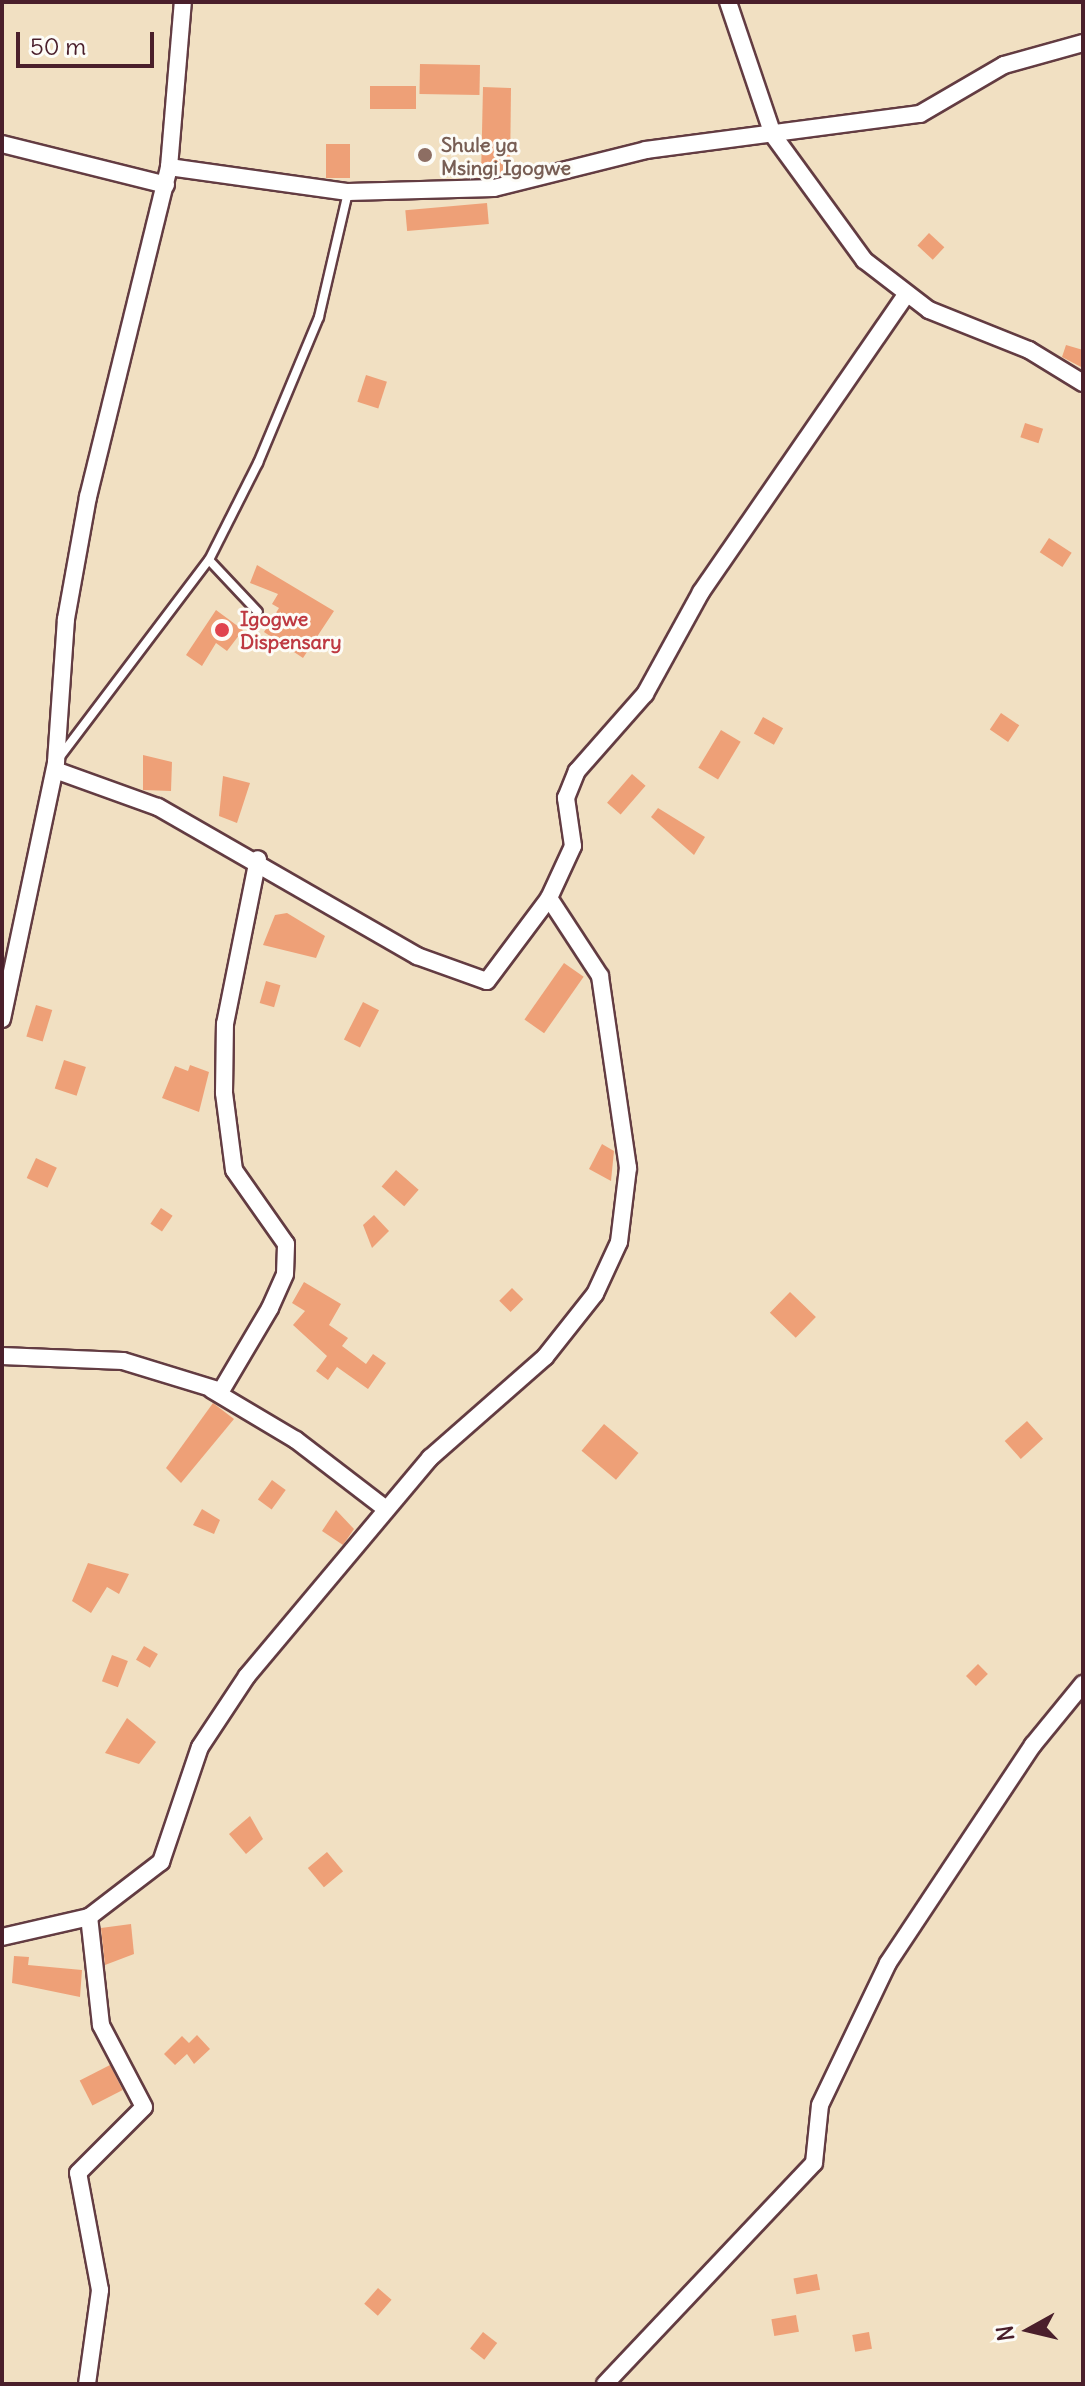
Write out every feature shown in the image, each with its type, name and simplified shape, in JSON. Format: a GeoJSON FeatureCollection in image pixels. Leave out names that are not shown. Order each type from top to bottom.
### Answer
{"type":"FeatureCollection","features":[{"type":"Feature","properties":{"kind":"street"},"geometry":{"type":"LineString","coordinates":[[2,1019],[55,766],[66,619],[88,497],[166,185],[183,2]]}},
{"type":"Feature","properties":{"kind":"street"},"geometry":{"type":"LineString","coordinates":[[728,2],[773,135],[864,260],[905,296],[1037,354],[1083,383]]}},
{"type":"Feature","properties":{"kind":"street"},"geometry":{"type":"LineString","coordinates":[[169,167],[348,192],[494,188],[646,150],[920,114],[1004,65],[1083,43]]}},
{"type":"Feature","properties":{"kind":"street"},"geometry":{"type":"LineString","coordinates":[[2,144],[166,185]]}},
{"type":"Feature","properties":{"kind":"street"},"geometry":{"type":"LineString","coordinates":[[55,766],[158,807],[258,859],[417,956],[487,981],[549,898],[575,838],[566,798],[577,771],[645,694],[701,592],[905,296]]}},
{"type":"Feature","properties":{"kind":"street"},"geometry":{"type":"LineString","coordinates":[[212,1390],[235,1376],[288,1257],[283,1235],[241,1186],[226,1133],[225,1024],[258,859]]}},
{"type":"Feature","properties":{"kind":"street"},"geometry":{"type":"LineString","coordinates":[[2,1937],[89,1917],[161,1862],[200,1747],[247,1676],[430,1458],[582,1315],[619,1242],[628,1168],[607,1000],[586,949],[549,898]]}},
{"type":"Feature","properties":{"kind":"street"},"geometry":{"type":"LineString","coordinates":[[2,1356],[123,1361],[212,1390],[296,1440],[386,1509]]}},
{"type":"Feature","properties":{"kind":"street"},"geometry":{"type":"LineString","coordinates":[[605,2384],[814,2163],[820,2105],[894,1953],[1033,1745],[1083,1684]]}},
{"type":"Feature","properties":{"kind":"street"},"geometry":{"type":"LineString","coordinates":[[87,2384],[100,2290],[78,2173],[144,2112],[101,2025],[89,1917]]}},
{"type":"Feature","properties":{"kind":"lane"},"geometry":{"type":"LineString","coordinates":[[55,766],[209,560],[319,317],[348,192]]}},
{"type":"Feature","properties":{"kind":"lane"},"geometry":{"type":"LineString","coordinates":[[209,560],[258,612]]}},
{"type":"Feature","properties":{"kind":"building"},"geometry":{"type":"Polygon","coordinates":[[[420,64],[480,65],[479,95],[419,94],[420,64]]]}},
{"type":"Feature","properties":{"kind":"building"},"geometry":{"type":"Polygon","coordinates":[[[370,86],[416,86],[416,109],[370,109],[370,86]]]}},
{"type":"Feature","properties":{"kind":"building"},"geometry":{"type":"Polygon","coordinates":[[[483,87],[511,88],[510,173],[492,177],[481,177],[483,87]]]}},
{"type":"Feature","properties":{"kind":"building"},"geometry":{"type":"Polygon","coordinates":[[[326,144],[350,144],[350,178],[326,178],[326,144]]]}},
{"type":"Feature","properties":{"kind":"building"},"geometry":{"type":"Polygon","coordinates":[[[487,203],[489,224],[407,231],[405,210],[487,203]]]}},
{"type":"Feature","properties":{"kind":"building"},"geometry":{"type":"Polygon","coordinates":[[[929,233],[944,247],[933,260],[917,245],[929,233]]]}},
{"type":"Feature","properties":{"kind":"building"},"geometry":{"type":"Polygon","coordinates":[[[1066,345],[1083,350],[1083,368],[1062,357],[1066,345]]]}},
{"type":"Feature","properties":{"kind":"building"},"geometry":{"type":"Polygon","coordinates":[[[366,375],[387,382],[378,408],[357,402],[366,375]]]}},
{"type":"Feature","properties":{"kind":"building"},"geometry":{"type":"Polygon","coordinates":[[[1025,423],[1043,429],[1038,443],[1020,437],[1025,423]]]}},
{"type":"Feature","properties":{"kind":"building"},"geometry":{"type":"Polygon","coordinates":[[[1049,538],[1072,553],[1062,567],[1040,552],[1049,538]]]}},
{"type":"Feature","properties":{"kind":"building"},"geometry":{"type":"Polygon","coordinates":[[[257,565],[334,611],[303,658],[264,632],[279,608],[272,604],[278,594],[250,583],[257,565]]]}},
{"type":"Feature","properties":{"kind":"building","name":"Igogwe Dispensary"},"geometry":{"type":"Polygon","coordinates":[[[216,610],[243,630],[227,651],[216,643],[202,666],[186,655],[216,610]]]}},
{"type":"Feature","properties":{"kind":"building"},"geometry":{"type":"Polygon","coordinates":[[[1001,713],[1019,725],[1008,742],[990,730],[1001,713]]]}},
{"type":"Feature","properties":{"kind":"building"},"geometry":{"type":"Polygon","coordinates":[[[763,717],[783,728],[774,745],[754,734],[763,717]]]}},
{"type":"Feature","properties":{"kind":"building"},"geometry":{"type":"Polygon","coordinates":[[[721,730],[741,742],[718,780],[698,768],[721,730]]]}},
{"type":"Feature","properties":{"kind":"building"},"geometry":{"type":"Polygon","coordinates":[[[143,755],[172,762],[171,791],[143,790],[143,755]]]}},
{"type":"Feature","properties":{"kind":"building"},"geometry":{"type":"Polygon","coordinates":[[[632,774],[646,786],[621,814],[607,803],[632,774]]]}},
{"type":"Feature","properties":{"kind":"building"},"geometry":{"type":"Polygon","coordinates":[[[223,776],[250,783],[237,823],[219,816],[223,776]]]}},
{"type":"Feature","properties":{"kind":"building"},"geometry":{"type":"Polygon","coordinates":[[[658,808],[705,837],[694,855],[651,817],[658,808]]]}},
{"type":"Feature","properties":{"kind":"building"},"geometry":{"type":"Polygon","coordinates":[[[287,913],[325,936],[316,958],[263,945],[275,915],[287,913]]]}},
{"type":"Feature","properties":{"kind":"building"},"geometry":{"type":"Polygon","coordinates":[[[564,963],[584,977],[544,1033],[524,1020],[564,963]]]}},
{"type":"Feature","properties":{"kind":"building"},"geometry":{"type":"Polygon","coordinates":[[[266,981],[280,985],[274,1007],[260,1003],[266,981]]]}},
{"type":"Feature","properties":{"kind":"building"},"geometry":{"type":"Polygon","coordinates":[[[363,1002],[379,1010],[360,1048],[344,1039],[363,1002]]]}},
{"type":"Feature","properties":{"kind":"building"},"geometry":{"type":"Polygon","coordinates":[[[36,1005],[52,1010],[43,1042],[26,1037],[36,1005]]]}},
{"type":"Feature","properties":{"kind":"building"},"geometry":{"type":"Polygon","coordinates":[[[64,1060],[86,1067],[77,1096],[55,1089],[64,1060]]]}},
{"type":"Feature","properties":{"kind":"building"},"geometry":{"type":"Polygon","coordinates":[[[190,1065],[209,1072],[199,1112],[162,1098],[175,1066],[188,1071],[190,1065]]]}},
{"type":"Feature","properties":{"kind":"building"},"geometry":{"type":"Polygon","coordinates":[[[602,1144],[614,1151],[611,1181],[589,1169],[602,1144]]]}},
{"type":"Feature","properties":{"kind":"building"},"geometry":{"type":"Polygon","coordinates":[[[36,1158],[57,1168],[48,1188],[27,1178],[36,1158]]]}},
{"type":"Feature","properties":{"kind":"building"},"geometry":{"type":"Polygon","coordinates":[[[396,1170],[419,1190],[404,1206],[382,1187],[396,1170]]]}},
{"type":"Feature","properties":{"kind":"building"},"geometry":{"type":"Polygon","coordinates":[[[161,1208],[173,1216],[162,1232],[150,1224],[161,1208]]]}},
{"type":"Feature","properties":{"kind":"building"},"geometry":{"type":"Polygon","coordinates":[[[374,1215],[389,1231],[372,1248],[363,1225],[374,1215]]]}},
{"type":"Feature","properties":{"kind":"building"},"geometry":{"type":"Polygon","coordinates":[[[304,1282],[341,1304],[329,1325],[348,1338],[342,1346],[366,1364],[373,1354],[386,1363],[368,1389],[337,1367],[328,1380],[316,1371],[327,1356],[293,1325],[305,1311],[292,1303],[304,1282]]]}},
{"type":"Feature","properties":{"kind":"building"},"geometry":{"type":"Polygon","coordinates":[[[512,1288],[523,1299],[511,1312],[499,1301],[512,1288]]]}},
{"type":"Feature","properties":{"kind":"building"},"geometry":{"type":"Polygon","coordinates":[[[790,1292],[816,1317],[796,1338],[770,1313],[790,1292]]]}},
{"type":"Feature","properties":{"kind":"building"},"geometry":{"type":"Polygon","coordinates":[[[213,1403],[234,1419],[181,1483],[166,1468],[213,1403]]]}},
{"type":"Feature","properties":{"kind":"building"},"geometry":{"type":"Polygon","coordinates":[[[1027,1421],[1043,1439],[1021,1459],[1005,1441],[1027,1421]]]}},
{"type":"Feature","properties":{"kind":"building"},"geometry":{"type":"Polygon","coordinates":[[[604,1424],[638,1453],[616,1480],[582,1451],[604,1424]]]}},
{"type":"Feature","properties":{"kind":"building"},"geometry":{"type":"Polygon","coordinates":[[[272,1480],[286,1490],[272,1509],[258,1499],[272,1480]]]}},
{"type":"Feature","properties":{"kind":"building"},"geometry":{"type":"Polygon","coordinates":[[[202,1509],[220,1520],[214,1534],[193,1525],[202,1509]]]}},
{"type":"Feature","properties":{"kind":"building"},"geometry":{"type":"Polygon","coordinates":[[[336,1510],[354,1529],[343,1545],[322,1531],[336,1510]]]}},
{"type":"Feature","properties":{"kind":"building"},"geometry":{"type":"Polygon","coordinates":[[[88,1563],[129,1574],[119,1594],[107,1587],[91,1613],[72,1601],[88,1563]]]}},
{"type":"Feature","properties":{"kind":"building"},"geometry":{"type":"Polygon","coordinates":[[[144,1646],[158,1654],[150,1668],[136,1660],[144,1646]]]}},
{"type":"Feature","properties":{"kind":"building"},"geometry":{"type":"Polygon","coordinates":[[[112,1655],[128,1661],[118,1687],[102,1681],[112,1655]]]}},
{"type":"Feature","properties":{"kind":"building"},"geometry":{"type":"Polygon","coordinates":[[[978,1664],[988,1674],[976,1686],[966,1676],[978,1664]]]}},
{"type":"Feature","properties":{"kind":"building"},"geometry":{"type":"Polygon","coordinates":[[[127,1718],[156,1742],[139,1764],[105,1753],[127,1718]]]}},
{"type":"Feature","properties":{"kind":"building"},"geometry":{"type":"Polygon","coordinates":[[[250,1816],[263,1839],[246,1854],[229,1834],[250,1816]]]}},
{"type":"Feature","properties":{"kind":"building"},"geometry":{"type":"Polygon","coordinates":[[[327,1852],[343,1871],[324,1887],[308,1868],[327,1852]]]}},
{"type":"Feature","properties":{"kind":"building"},"geometry":{"type":"Polygon","coordinates":[[[131,1924],[134,1954],[105,1965],[101,1928],[131,1924]]]}},
{"type":"Feature","properties":{"kind":"building"},"geometry":{"type":"Polygon","coordinates":[[[14,1956],[29,1957],[28,1965],[82,1970],[80,1997],[12,1983],[14,1956]]]}},
{"type":"Feature","properties":{"kind":"building"},"geometry":{"type":"Polygon","coordinates":[[[197,2035],[210,2049],[194,2064],[187,2054],[175,2065],[164,2054],[182,2036],[189,2043],[197,2035]]]}},
{"type":"Feature","properties":{"kind":"building"},"geometry":{"type":"Polygon","coordinates":[[[110,2065],[123,2090],[92,2105],[80,2080],[110,2065]]]}},
{"type":"Feature","properties":{"kind":"building"},"geometry":{"type":"Polygon","coordinates":[[[817,2274],[820,2290],[796,2294],[793,2279],[817,2274]]]}},
{"type":"Feature","properties":{"kind":"building"},"geometry":{"type":"Polygon","coordinates":[[[378,2288],[392,2300],[378,2316],[364,2304],[378,2288]]]}},
{"type":"Feature","properties":{"kind":"building"},"geometry":{"type":"Polygon","coordinates":[[[796,2315],[799,2332],[774,2336],[771,2319],[796,2315]]]}},
{"type":"Feature","properties":{"kind":"building"},"geometry":{"type":"Polygon","coordinates":[[[483,2332],[497,2343],[484,2360],[470,2349],[483,2332]]]}},
{"type":"Feature","properties":{"kind":"building"},"geometry":{"type":"Polygon","coordinates":[[[869,2332],[872,2349],[855,2352],[852,2335],[869,2332]]]}},
{"type":"Feature","properties":{"kind":"place","name":"Shule ya Msingi Igogwe"},"geometry":{"type":"Point","coordinates":[425,155]}},
{"type":"Feature","properties":{"kind":"place","name":"Igogwe Dispensary"},"geometry":{"type":"Point","coordinates":[222,630]}}]}
